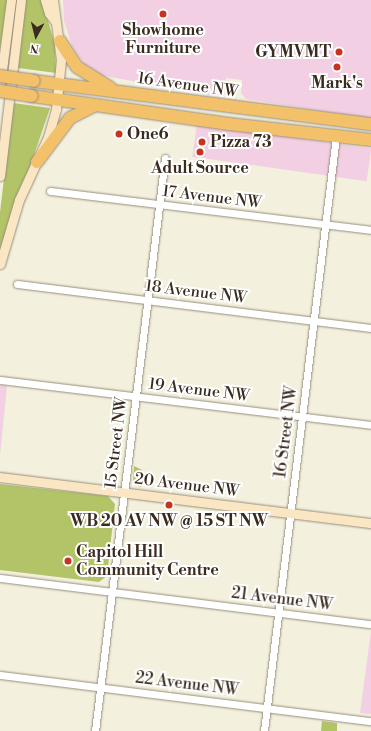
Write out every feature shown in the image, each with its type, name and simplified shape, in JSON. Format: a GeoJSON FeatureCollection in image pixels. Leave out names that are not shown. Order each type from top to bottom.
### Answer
{"type":"FeatureCollection","features":[{"type":"Feature","properties":{"kind":"highway"},"geometry":{"type":"LineString","coordinates":[[60,41],[77,68],[101,81],[112,90]]}},
{"type":"Feature","properties":{"kind":"highway","name":"16 Avenue NW"},"geometry":{"type":"LineString","coordinates":[[0,76],[371,124]]}},
{"type":"Feature","properties":{"kind":"highway","name":"16 Avenue NW"},"geometry":{"type":"LineString","coordinates":[[0,91],[94,106],[371,140]]}},
{"type":"Feature","properties":{"kind":"highway"},"geometry":{"type":"LineString","coordinates":[[37,162],[70,118],[94,106]]}},
{"type":"Feature","properties":{"kind":"main road"},"geometry":{"type":"LineString","coordinates":[[0,85],[10,0]]}},
{"type":"Feature","properties":{"kind":"main road"},"geometry":{"type":"LineString","coordinates":[[0,176],[21,0]]}},
{"type":"Feature","properties":{"kind":"main road"},"geometry":{"type":"LineString","coordinates":[[45,0],[49,13],[56,22]]}},
{"type":"Feature","properties":{"kind":"main road"},"geometry":{"type":"LineString","coordinates":[[0,264],[19,200],[37,162],[52,124],[57,100],[60,83],[60,41],[53,0]]}},
{"type":"Feature","properties":{"kind":"main road","name":"20 Avenue NW"},"geometry":{"type":"LineString","coordinates":[[0,477],[371,523]]}},
{"type":"Feature","properties":{"kind":"street","name":"16 Street NW"},"geometry":{"type":"LineString","coordinates":[[264,731],[336,136]]}},
{"type":"Feature","properties":{"kind":"street","name":"15 Street NW"},"geometry":{"type":"LineString","coordinates":[[95,731],[165,158]]}},
{"type":"Feature","properties":{"kind":"street","name":"17 Avenue NW"},"geometry":{"type":"LineString","coordinates":[[50,191],[371,230]]}},
{"type":"Feature","properties":{"kind":"street","name":"18 Avenue NW"},"geometry":{"type":"LineString","coordinates":[[17,284],[371,328]]}},
{"type":"Feature","properties":{"kind":"street","name":"19 Avenue NW"},"geometry":{"type":"LineString","coordinates":[[0,380],[371,425]]}},
{"type":"Feature","properties":{"kind":"street","name":"21 Avenue NW"},"geometry":{"type":"LineString","coordinates":[[0,578],[371,624]]}},
{"type":"Feature","properties":{"kind":"street","name":"22 Avenue NW"},"geometry":{"type":"LineString","coordinates":[[0,675],[371,721]]}},
{"type":"Feature","properties":{"kind":"shaded area"},"geometry":{"type":"Polygon","coordinates":[[[63,0],[371,0],[371,119],[246,99],[241,93],[242,80],[226,78],[225,89],[216,96],[99,75],[85,66],[72,46],[64,21],[63,0]]]}},
{"type":"Feature","properties":{"kind":"shaded area"},"geometry":{"type":"Polygon","coordinates":[[[197,124],[371,148],[367,181],[192,157],[197,124]]]}},
{"type":"Feature","properties":{"kind":"shaded area"},"geometry":{"type":"Polygon","coordinates":[[[0,385],[7,386],[0,455],[0,385]]]}},
{"type":"Feature","properties":{"kind":"shaded area"},"geometry":{"type":"Polygon","coordinates":[[[371,631],[371,714],[360,713],[371,631]]]}},
{"type":"Feature","properties":{"kind":"green space"},"geometry":{"type":"Polygon","coordinates":[[[0,0],[7,0],[0,51],[0,0]]]}},
{"type":"Feature","properties":{"kind":"green space"},"geometry":{"type":"Polygon","coordinates":[[[25,0],[42,0],[55,45],[56,73],[18,68],[25,0]]]}},
{"type":"Feature","properties":{"kind":"green space"},"geometry":{"type":"Polygon","coordinates":[[[13,103],[50,108],[0,255],[0,212],[13,103]]]}},
{"type":"Feature","properties":{"kind":"green space"},"geometry":{"type":"Polygon","coordinates":[[[134,466],[142,470],[139,480],[142,481],[141,487],[133,484],[134,466]]]}},
{"type":"Feature","properties":{"kind":"green space"},"geometry":{"type":"Polygon","coordinates":[[[0,484],[108,496],[115,504],[107,576],[99,582],[0,570],[0,484]]]}},
{"type":"Feature","properties":{"kind":"green space"},"geometry":{"type":"Polygon","coordinates":[[[322,721],[337,723],[337,731],[321,731],[322,721]]]}},
{"type":"Feature","properties":{"kind":"place","name":"Showhome Furniture"},"geometry":{"type":"Point","coordinates":[163,14]}},
{"type":"Feature","properties":{"kind":"place","name":"GYMVMT"},"geometry":{"type":"Point","coordinates":[339,52]}},
{"type":"Feature","properties":{"kind":"place","name":"Mark's"},"geometry":{"type":"Point","coordinates":[337,67]}},
{"type":"Feature","properties":{"kind":"place","name":"One6"},"geometry":{"type":"Point","coordinates":[119,134]}},
{"type":"Feature","properties":{"kind":"place","name":"Pizza 73"},"geometry":{"type":"Point","coordinates":[202,142]}},
{"type":"Feature","properties":{"kind":"place","name":"Adult Source"},"geometry":{"type":"Point","coordinates":[200,152]}},
{"type":"Feature","properties":{"kind":"place","name":"WB 20 AV NW @ 15 ST NW"},"geometry":{"type":"Point","coordinates":[169,505]}},
{"type":"Feature","properties":{"kind":"place","name":"Capitol Hill Community Centre"},"geometry":{"type":"Point","coordinates":[68,561]}}]}
